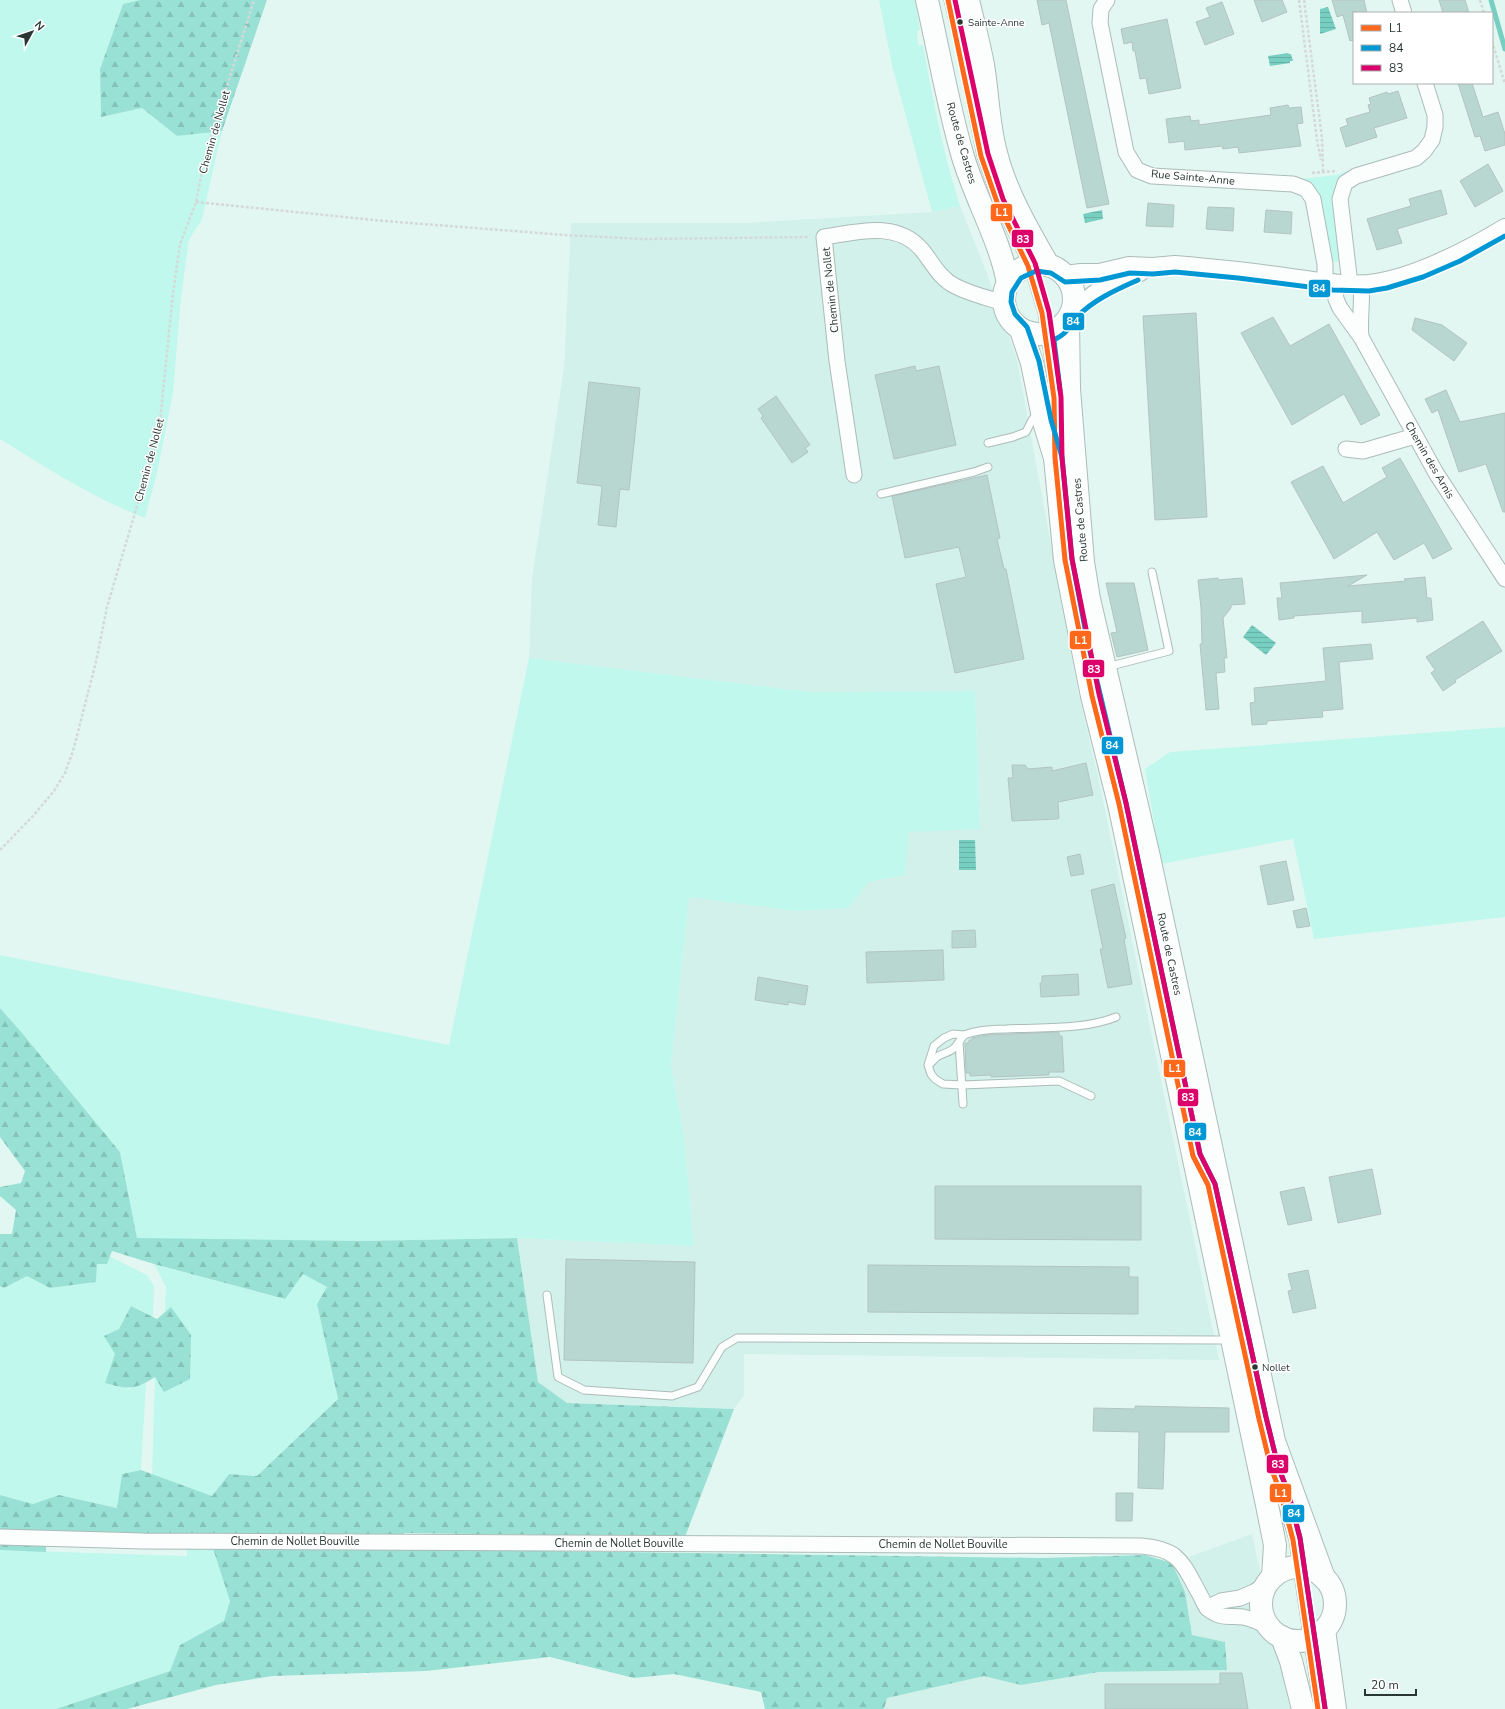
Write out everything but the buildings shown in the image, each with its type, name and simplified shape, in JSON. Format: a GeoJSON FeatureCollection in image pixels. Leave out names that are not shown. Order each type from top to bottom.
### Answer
{"type":"FeatureCollection","features":[{"type":"Feature","properties":{"kind":"main road","name":"Route de Castres"},"geometry":{"type":"LineString","coordinates":[[927,0],[964,158],[1005,265],[1009,318],[1021,330],[1047,403],[1055,458],[1064,560],[1080,640],[1119,804],[1275,1545],[1270,1580],[1262,1596],[1262,1607],[1264,1618],[1276,1632]]}},
{"type":"Feature","properties":{"kind":"main road"},"geometry":{"type":"LineString","coordinates":[[968,0],[983,65],[990,131],[996,154],[1005,181],[1047,269],[1016,273],[1006,293]]}},
{"type":"Feature","properties":{"kind":"main road","name":"Route de Castres"},"geometry":{"type":"LineString","coordinates":[[1047,269],[1073,289],[1075,297],[1070,317],[1069,388],[1083,562],[1104,667],[1137,800],[1274,1441],[1324,1578],[1330,1584],[1335,1600],[1333,1616],[1316,1635]]}},
{"type":"Feature","properties":{"kind":"main road"},"geometry":{"type":"LineString","coordinates":[[1021,330],[1033,334],[1046,334],[1058,330],[1070,317]]}},
{"type":"Feature","properties":{"kind":"main road"},"geometry":{"type":"LineString","coordinates":[[1270,1580],[1284,1569],[1298,1567],[1309,1568],[1324,1578]]}},
{"type":"Feature","properties":{"kind":"main road"},"geometry":{"type":"LineString","coordinates":[[1276,1632],[1295,1641],[1316,1635],[1335,1709]]}},
{"type":"Feature","properties":{"kind":"main road"},"geometry":{"type":"LineString","coordinates":[[1276,1632],[1291,1661],[1303,1709]]}},
{"type":"Feature","properties":{"kind":"street","name":"Rue Sainte-Anne"},"geometry":{"type":"LineString","coordinates":[[1107,0],[1101,9],[1100,23],[1126,152],[1137,170],[1152,176],[1293,184],[1306,189],[1313,199],[1325,264],[1342,283]]}},
{"type":"Feature","properties":{"kind":"street"},"geometry":{"type":"LineString","coordinates":[[1400,0],[1404,12]]}},
{"type":"Feature","properties":{"kind":"street"},"geometry":{"type":"LineString","coordinates":[[1342,283],[1340,199],[1345,183],[1356,176],[1416,158],[1424,151],[1432,140],[1435,127],[1435,115],[1425,84]]}},
{"type":"Feature","properties":{"kind":"street"},"geometry":{"type":"LineString","coordinates":[[1047,269],[1080,273],[1099,273],[1129,266],[1152,267],[1175,265],[1342,283],[1369,284],[1400,277],[1435,264],[1474,246],[1505,228]]}},
{"type":"Feature","properties":{"kind":"street","name":"Chemin de Nollet"},"geometry":{"type":"LineString","coordinates":[[854,475],[837,361],[824,237],[877,230],[892,232],[906,238],[921,249],[935,269],[954,286],[1006,293]]}},
{"type":"Feature","properties":{"kind":"street"},"geometry":{"type":"LineString","coordinates":[[1070,317],[1104,287],[1152,267]]}},
{"type":"Feature","properties":{"kind":"street","name":"Chemin des Arnis"},"geometry":{"type":"LineString","coordinates":[[1361,337],[1360,320],[1362,299],[1342,283],[1336,299],[1340,308],[1361,337],[1414,436],[1459,510],[1505,579]]}},
{"type":"Feature","properties":{"kind":"street"},"geometry":{"type":"LineString","coordinates":[[1346,449],[1363,451],[1414,436]]}},
{"type":"Feature","properties":{"kind":"street","name":"Chemin de Nollet Bouville"},"geometry":{"type":"LineString","coordinates":[[0,1537],[151,1541],[1141,1546],[1158,1547],[1174,1555],[1186,1570],[1207,1608]]}},
{"type":"Feature","properties":{"kind":"street"},"geometry":{"type":"LineString","coordinates":[[1270,1580],[1254,1592],[1240,1598],[1221,1600],[1207,1608],[1222,1617],[1241,1617],[1255,1620],[1276,1632]]}},
{"type":"Feature","properties":{"kind":"lane"},"geometry":{"type":"LineString","coordinates":[[948,0],[960,50],[980,156],[997,202],[1047,269],[1042,313],[1046,334],[1047,403],[1067,483],[1076,576],[1093,657],[1130,810],[1187,1080],[1206,1127]]}},
{"type":"Feature","properties":{"kind":"lane"},"geometry":{"type":"LineString","coordinates":[[988,443],[1026,432],[1032,420],[1047,403]]}},
{"type":"Feature","properties":{"kind":"lane"},"geometry":{"type":"LineString","coordinates":[[881,494],[974,472],[988,467]]}},
{"type":"Feature","properties":{"kind":"lane"},"geometry":{"type":"LineString","coordinates":[[1104,667],[1169,652],[1152,572]]}},
{"type":"Feature","properties":{"kind":"lane"},"geometry":{"type":"LineString","coordinates":[[1091,1096],[1059,1081],[962,1085],[943,1084],[930,1074],[928,1065],[934,1046],[944,1038],[953,1034],[964,1035],[993,1029],[1083,1025],[1116,1017]]}},
{"type":"Feature","properties":{"kind":"lane"},"geometry":{"type":"LineString","coordinates":[[928,1065],[937,1057],[956,1048],[964,1035]]}},
{"type":"Feature","properties":{"kind":"lane"},"geometry":{"type":"LineString","coordinates":[[959,1042],[963,1104]]}},
{"type":"Feature","properties":{"kind":"lane"},"geometry":{"type":"LineString","coordinates":[[1193,1156],[1208,1185],[1259,1419],[1271,1468],[1281,1494],[1290,1528],[1298,1567],[1316,1635],[1318,1709]]}},
{"type":"Feature","properties":{"kind":"lane"},"geometry":{"type":"LineString","coordinates":[[547,1295],[558,1377],[584,1390],[672,1396],[698,1387],[722,1347],[737,1338],[1225,1340]]}},
{"type":"Feature","properties":{"kind":"lane"},"geometry":{"type":"LineString","coordinates":[[1274,1441],[1281,1494]]}},
{"type":"Feature","properties":{"kind":"path","name":"Chemin de Nollet"},"geometry":{"type":"LineString","coordinates":[[0,850],[32,817],[54,791],[65,774],[74,751],[96,662],[107,607],[159,432],[173,293],[180,244],[196,202],[205,156],[254,0]]}},
{"type":"Feature","properties":{"kind":"path"},"geometry":{"type":"LineString","coordinates":[[1299,0],[1317,140],[1323,171]]}},
{"type":"Feature","properties":{"kind":"path"},"geometry":{"type":"LineString","coordinates":[[1304,0],[1322,138],[1323,171]]}},
{"type":"Feature","properties":{"kind":"path"},"geometry":{"type":"LineString","coordinates":[[1480,0],[1484,12]]}},
{"type":"Feature","properties":{"kind":"path"},"geometry":{"type":"LineString","coordinates":[[1493,44],[1505,84]]}},
{"type":"Feature","properties":{"kind":"path"},"geometry":{"type":"LineString","coordinates":[[1293,184],[1299,175],[1323,171],[1350,168],[1356,176]]}},
{"type":"Feature","properties":{"kind":"path"},"geometry":{"type":"LineString","coordinates":[[196,202],[384,221],[507,231],[644,239],[824,237]]}},
{"type":"Feature","properties":{"kind":"shaded area"},"geometry":{"type":"Polygon","coordinates":[[[0,0],[140,0],[123,4],[100,69],[101,117],[142,108],[177,136],[222,131],[202,219],[189,240],[181,298],[173,393],[157,473],[145,518],[89,492],[0,439],[0,0]]]}},
{"type":"Feature","properties":{"kind":"shaded area"},"geometry":{"type":"Polygon","coordinates":[[[879,0],[915,0],[920,30],[917,31],[918,45],[923,45],[943,146],[960,206],[932,212],[892,65],[879,0]]]}},
{"type":"Feature","properties":{"kind":"shaded area"},"geometry":{"type":"Polygon","coordinates":[[[1328,7],[1336,29],[1320,34],[1320,9],[1328,7]]]}},
{"type":"Feature","properties":{"kind":"shaded area"},"geometry":{"type":"Polygon","coordinates":[[[1288,53],[1291,54],[1293,61],[1290,61],[1290,63],[1270,66],[1268,56],[1288,53]]]}},
{"type":"Feature","properties":{"kind":"shaded area"},"geometry":{"type":"Polygon","coordinates":[[[1348,171],[1336,185],[1334,193],[1342,259],[1338,262],[1333,260],[1331,257],[1301,179],[1336,175],[1348,171]]]}},
{"type":"Feature","properties":{"kind":"shaded area"},"geometry":{"type":"Polygon","coordinates":[[[960,206],[985,268],[1017,360],[1078,691],[1099,781],[1219,1360],[744,1354],[744,1395],[734,1409],[567,1403],[538,1382],[517,1238],[694,1246],[684,1137],[671,1065],[689,897],[795,911],[849,908],[868,882],[905,875],[907,832],[980,828],[975,691],[809,692],[529,658],[532,578],[564,368],[571,223],[745,223],[932,212],[960,206]]]}},
{"type":"Feature","properties":{"kind":"shaded area"},"geometry":{"type":"Polygon","coordinates":[[[1102,210],[1103,219],[1085,223],[1083,214],[1102,210]]]}},
{"type":"Feature","properties":{"kind":"shaded area"},"geometry":{"type":"Polygon","coordinates":[[[1252,625],[1276,643],[1266,655],[1243,637],[1252,625]]]}},
{"type":"Feature","properties":{"kind":"shaded area"},"geometry":{"type":"Polygon","coordinates":[[[529,658],[809,692],[975,691],[980,829],[908,832],[905,875],[868,882],[849,908],[795,911],[689,897],[671,1065],[684,1137],[694,1246],[517,1238],[358,1241],[137,1239],[120,1152],[0,1008],[0,955],[449,1045],[529,658]]]}},
{"type":"Feature","properties":{"kind":"shaded area"},"geometry":{"type":"Polygon","coordinates":[[[1505,727],[1505,917],[1314,939],[1293,839],[1161,864],[1145,769],[1170,752],[1505,727]]]}},
{"type":"Feature","properties":{"kind":"shaded area"},"geometry":{"type":"Polygon","coordinates":[[[959,840],[975,840],[976,870],[959,870],[959,840]]]}},
{"type":"Feature","properties":{"kind":"shaded area"},"geometry":{"type":"Polygon","coordinates":[[[109,1256],[147,1275],[154,1286],[153,1317],[131,1306],[119,1329],[115,1354],[128,1389],[146,1383],[141,1470],[122,1474],[118,1508],[59,1495],[33,1504],[0,1495],[0,1286],[4,1288],[27,1276],[51,1288],[96,1282],[97,1264],[107,1264],[109,1256]]]}},
{"type":"Feature","properties":{"kind":"shaded area"},"geometry":{"type":"Polygon","coordinates":[[[154,1264],[284,1299],[303,1274],[327,1287],[317,1304],[338,1399],[257,1476],[229,1474],[212,1496],[152,1474],[155,1377],[171,1307],[165,1312],[166,1287],[154,1264]]]}},
{"type":"Feature","properties":{"kind":"shaded area"},"geometry":{"type":"Polygon","coordinates":[[[1252,1534],[1290,1709],[884,1709],[887,1698],[985,1675],[1021,1685],[1099,1672],[1227,1670],[1225,1642],[1192,1635],[1185,1592],[1172,1563],[1252,1534]]]}},
{"type":"Feature","properties":{"kind":"shaded area"},"geometry":{"type":"Polygon","coordinates":[[[187,1544],[212,1544],[230,1601],[224,1621],[180,1645],[170,1671],[56,1709],[0,1709],[0,1550],[187,1556],[187,1544]]]}},
{"type":"Feature","properties":{"kind":"green space"},"geometry":{"type":"Polygon","coordinates":[[[140,0],[267,0],[222,131],[177,136],[142,108],[101,117],[100,69],[123,4],[140,0]]]}},
{"type":"Feature","properties":{"kind":"green space"},"geometry":{"type":"Polygon","coordinates":[[[0,1008],[120,1152],[137,1238],[358,1241],[517,1238],[538,1382],[567,1403],[734,1409],[685,1537],[404,1533],[406,1549],[1043,1558],[1145,1555],[1172,1563],[1185,1592],[1192,1635],[1225,1642],[1227,1670],[1099,1672],[1021,1685],[984,1676],[887,1698],[884,1709],[765,1709],[761,1692],[674,1674],[634,1678],[550,1657],[426,1671],[273,1676],[216,1685],[127,1709],[56,1709],[170,1671],[180,1645],[224,1621],[230,1601],[209,1536],[46,1533],[46,1552],[0,1550],[0,1495],[33,1504],[59,1495],[117,1508],[122,1474],[141,1470],[212,1496],[229,1474],[257,1476],[338,1399],[317,1304],[327,1287],[303,1274],[285,1299],[154,1264],[112,1251],[107,1264],[97,1264],[96,1282],[50,1288],[27,1276],[4,1288],[0,1286],[0,1234],[12,1234],[16,1210],[0,1196],[0,1187],[21,1183],[25,1171],[0,1137],[0,1008]]]}},
{"type":"Feature","properties":{"kind":"green space"},"geometry":{"type":"Polygon","coordinates":[[[131,1306],[157,1319],[171,1307],[191,1335],[190,1379],[164,1392],[155,1377],[141,1385],[130,1388],[105,1383],[115,1354],[104,1336],[119,1329],[131,1306]]]}},
{"type":"Feature","properties":{"kind":"waterway"},"geometry":{"type":"LineString","coordinates":[[1491,0],[1505,49]]}},
{"type":"Feature","properties":{"kind":"transit line","name":"L1"},"geometry":{"type":"LineString","coordinates":[[948,0],[981,156],[997,202],[1028,266],[1042,313],[1054,398],[1055,458],[1065,560],[1092,696],[1119,804],[1193,1156],[1208,1185],[1259,1419],[1271,1468],[1281,1494],[1293,1540],[1318,1709]]}},
{"type":"Feature","properties":{"kind":"transit line","name":"83"},"geometry":{"type":"LineString","coordinates":[[955,0],[988,154],[1003,199],[1035,263],[1049,312],[1061,397],[1062,458],[1072,559],[1099,694],[1126,803],[1200,1154],[1215,1184],[1266,1417],[1278,1466],[1288,1492],[1300,1538],[1325,1708]]}},
{"type":"Feature","properties":{"kind":"transit line","name":"84"},"geometry":{"type":"LineString","coordinates":[[1325,1708],[1300,1538],[1288,1492],[1278,1466],[1266,1417],[1215,1184],[1200,1154],[1126,803],[1087,639],[1072,559],[1062,457],[1051,420],[1039,361],[1027,327],[1015,314],[1011,302],[1012,292],[1021,278],[1036,271],[1051,273],[1065,282],[1100,280],[1130,273],[1153,274],[1175,272],[1333,290],[1369,291],[1387,288],[1423,277],[1460,261],[1505,236]]}},
{"type":"Feature","properties":{"kind":"transit line","name":"84"},"geometry":{"type":"LineString","coordinates":[[1060,390],[1054,340],[1066,332],[1078,316],[1091,305],[1106,295],[1138,280]]}},
{"type":"Feature","properties":{"kind":"place","name":"Sainte-Anne"},"geometry":{"type":"Point","coordinates":[960,22]}},
{"type":"Feature","properties":{"kind":"place","name":"Nollet"},"geometry":{"type":"Point","coordinates":[1255,1367]}}]}
